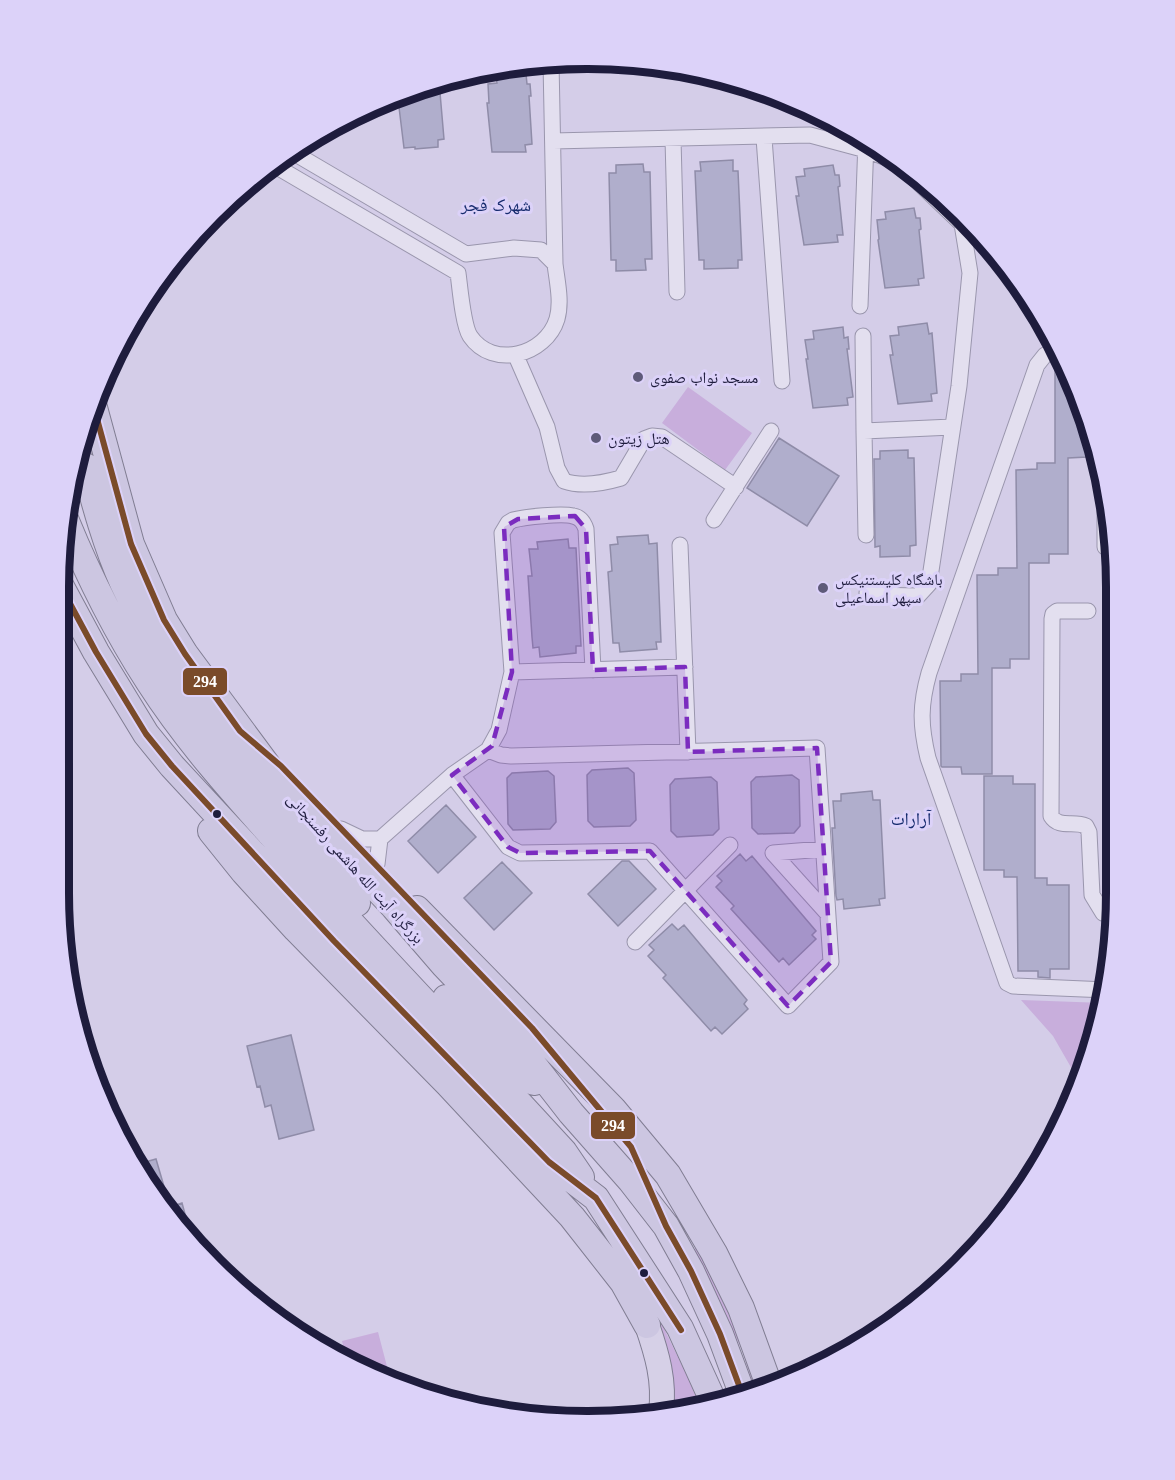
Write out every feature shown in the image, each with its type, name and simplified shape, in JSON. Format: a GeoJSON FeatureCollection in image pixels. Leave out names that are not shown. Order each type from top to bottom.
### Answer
{"type":"FeatureCollection","features":[{"type":"Feature","properties":{"kind":"highway","name":"بزرگراه آیت الله هاشمی رفسنجانی"},"geometry":{"type":"LineString","coordinates":[[97,420],[131,544],[164,620],[185,654],[293,800],[508,1032],[571,1113],[631,1181],[666,1226],[691,1271],[740,1388]]}},
{"type":"Feature","properties":{"kind":"highway","name":"بزرگراه آیت الله هاشمی رفسنجانی"},"geometry":{"type":"LineString","coordinates":[[85,466],[104,531],[124,583],[175,678],[212,729],[285,823],[369,918],[502,1055],[571,1113]]}},
{"type":"Feature","properties":{"kind":"highway"},"geometry":{"type":"LineString","coordinates":[[72,534],[112,619],[149,682],[195,747],[314,882],[564,1152],[680,1328],[711,1396]]}},
{"type":"Feature","properties":{"kind":"highway"},"geometry":{"type":"LineString","coordinates":[[69,602],[96,652],[146,734],[172,766],[334,941],[549,1162],[596,1198]]}},
{"type":"Feature","properties":{"kind":"highway"},"geometry":{"type":"LineString","coordinates":[[240,731],[281,766],[341,829],[379,852],[427,920],[613,1108],[668,1175],[714,1253],[741,1308],[771,1359],[783,1373]]}},
{"type":"Feature","properties":{"kind":"highway"},"geometry":{"type":"LineString","coordinates":[[172,766],[210,829],[244,872],[572,1217],[623,1282],[647,1325]]}},
{"type":"Feature","properties":{"kind":"highway"},"geometry":{"type":"LineString","coordinates":[[532,1028],[631,1147],[666,1226]]}},
{"type":"Feature","properties":{"kind":"highway"},"geometry":{"type":"LineString","coordinates":[[741,1308],[767,1379]]}},
{"type":"Feature","properties":{"kind":"main road"},"geometry":{"type":"LineString","coordinates":[[647,1325],[661,1372],[662,1406]]}},
{"type":"Feature","properties":{"kind":"street"},"geometry":{"type":"LineString","coordinates":[[281,169],[458,273],[470,336],[486,353],[516,356],[543,342],[557,319],[559,294],[555,264],[551,70]]}},
{"type":"Feature","properties":{"kind":"street"},"geometry":{"type":"LineString","coordinates":[[553,141],[764,138],[810,135],[855,143]]}},
{"type":"Feature","properties":{"kind":"street"},"geometry":{"type":"LineString","coordinates":[[764,138],[782,381]]}},
{"type":"Feature","properties":{"kind":"street"},"geometry":{"type":"LineString","coordinates":[[674,139],[677,292]]}},
{"type":"Feature","properties":{"kind":"street"},"geometry":{"type":"LineString","coordinates":[[860,306],[866,150]]}},
{"type":"Feature","properties":{"kind":"street"},"geometry":{"type":"LineString","coordinates":[[299,156],[466,254],[514,248],[541,250],[555,264]]}},
{"type":"Feature","properties":{"kind":"street"},"geometry":{"type":"LineString","coordinates":[[867,593],[918,596],[929,584],[958,386],[970,273],[964,232]]}},
{"type":"Feature","properties":{"kind":"street"},"geometry":{"type":"LineString","coordinates":[[863,336],[866,535]]}},
{"type":"Feature","properties":{"kind":"street"},"geometry":{"type":"LineString","coordinates":[[1050,353],[1037,366],[1033,376],[929,673],[921,714],[922,732],[936,780],[1007,983],[1013,986],[1097,990]]}},
{"type":"Feature","properties":{"kind":"street"},"geometry":{"type":"LineString","coordinates":[[516,356],[547,427],[557,468],[564,481],[574,484],[606,482],[621,477],[644,439],[652,436],[662,437],[736,487]]}},
{"type":"Feature","properties":{"kind":"street"},"geometry":{"type":"LineString","coordinates":[[864,430],[952,427]]}},
{"type":"Feature","properties":{"kind":"street"},"geometry":{"type":"LineString","coordinates":[[714,520],[771,431]]}},
{"type":"Feature","properties":{"kind":"street"},"geometry":{"type":"LineString","coordinates":[[379,852],[452,775],[488,750],[500,730],[512,672],[502,533],[508,523],[518,519],[571,515],[580,519],[586,529],[593,670]]}},
{"type":"Feature","properties":{"kind":"street"},"geometry":{"type":"LineString","coordinates":[[680,545],[688,752]]}},
{"type":"Feature","properties":{"kind":"street"},"geometry":{"type":"LineString","coordinates":[[1088,611],[1057,611],[1053,614],[1052,619],[1051,816],[1060,824],[1086,826],[1089,832],[1092,896],[1103,914],[1105,914]]}},
{"type":"Feature","properties":{"kind":"street"},"geometry":{"type":"LineString","coordinates":[[512,672],[685,667]]}},
{"type":"Feature","properties":{"kind":"street"},"geometry":{"type":"LineString","coordinates":[[452,775],[508,847],[520,853],[650,850],[788,1006],[831,962],[817,748],[511,756],[488,750]]}},
{"type":"Feature","properties":{"kind":"street"},"geometry":{"type":"LineString","coordinates":[[635,942],[730,845]]}},
{"type":"Feature","properties":{"kind":"street"},"geometry":{"type":"LineString","coordinates":[[824,849],[773,853],[827,913]]}},
{"type":"Feature","properties":{"kind":"highlighted area"},"geometry":{"type":"Polygon","coordinates":[[[575,516],[586,529],[593,670],[685,667],[688,752],[817,748],[831,962],[788,1006],[650,851],[520,853],[508,847],[452,775],[492,746],[512,672],[504,527],[518,519],[575,516]]]}},
{"type":"Feature","properties":{"kind":"shaded area"},"geometry":{"type":"Polygon","coordinates":[[[688,387],[752,433],[725,470],[662,423],[688,387]]]}},
{"type":"Feature","properties":{"kind":"shaded area"},"geometry":{"type":"Polygon","coordinates":[[[1021,1000],[1094,1003],[1074,1072],[1053,1036],[1021,1000]]]}},
{"type":"Feature","properties":{"kind":"shaded area"},"geometry":{"type":"Polygon","coordinates":[[[700,1243],[762,1380],[753,1383],[742,1350],[694,1250],[700,1243]]]}},
{"type":"Feature","properties":{"kind":"shaded area"},"geometry":{"type":"Polygon","coordinates":[[[653,1306],[697,1399],[669,1405],[653,1306]]]}},
{"type":"Feature","properties":{"kind":"shaded area"},"geometry":{"type":"Polygon","coordinates":[[[378,1332],[388,1372],[344,1351],[342,1341],[378,1332]]]}},
{"type":"Feature","properties":{"kind":"building"},"geometry":{"type":"Polygon","coordinates":[[[526,74],[527,84],[530,84],[532,144],[525,145],[526,152],[492,152],[487,103],[489,103],[488,84],[497,83],[496,77],[526,74]]]}},
{"type":"Feature","properties":{"kind":"building"},"geometry":{"type":"Polygon","coordinates":[[[440,91],[444,139],[438,140],[438,147],[404,148],[399,105],[440,91]]]}},
{"type":"Feature","properties":{"kind":"building"},"geometry":{"type":"Polygon","coordinates":[[[733,160],[733,171],[738,171],[742,260],[738,260],[738,268],[704,269],[704,260],[699,260],[695,171],[701,171],[700,162],[733,160]]]}},
{"type":"Feature","properties":{"kind":"building"},"geometry":{"type":"Polygon","coordinates":[[[643,164],[644,172],[650,172],[652,259],[645,259],[646,270],[616,271],[616,260],[611,260],[609,173],[616,173],[616,165],[643,164]]]}},
{"type":"Feature","properties":{"kind":"building"},"geometry":{"type":"Polygon","coordinates":[[[833,165],[835,175],[839,175],[843,235],[837,235],[838,242],[804,245],[796,196],[799,196],[796,177],[805,176],[804,169],[833,165]]]}},
{"type":"Feature","properties":{"kind":"building"},"geometry":{"type":"Polygon","coordinates":[[[914,208],[916,218],[920,218],[924,278],[918,279],[919,285],[885,288],[877,220],[886,219],[885,212],[914,208]]]}},
{"type":"Feature","properties":{"kind":"building"},"geometry":{"type":"Polygon","coordinates":[[[927,323],[929,334],[932,333],[937,393],[931,394],[932,401],[898,404],[890,355],[893,355],[890,336],[899,335],[898,327],[927,323]]]}},
{"type":"Feature","properties":{"kind":"building"},"geometry":{"type":"Polygon","coordinates":[[[843,327],[844,338],[848,337],[849,349],[847,349],[853,397],[847,398],[848,405],[813,408],[805,340],[814,339],[813,331],[843,327]]]}},
{"type":"Feature","properties":{"kind":"building"},"geometry":{"type":"Polygon","coordinates":[[[1055,362],[1067,389],[1087,450],[1087,457],[1068,458],[1068,554],[1049,554],[1049,563],[1029,563],[1029,659],[1010,659],[1010,668],[992,668],[992,774],[962,774],[961,767],[941,766],[940,681],[961,681],[961,674],[978,674],[977,575],[998,575],[998,568],[1017,568],[1016,470],[1037,469],[1037,463],[1055,463],[1055,362]]]}},
{"type":"Feature","properties":{"kind":"building"},"geometry":{"type":"Polygon","coordinates":[[[779,438],[839,476],[807,526],[747,488],[779,438]]]}},
{"type":"Feature","properties":{"kind":"building"},"geometry":{"type":"Polygon","coordinates":[[[908,450],[908,458],[914,458],[916,545],[910,546],[910,556],[880,557],[880,546],[875,547],[874,459],[880,459],[880,451],[908,450]]]}},
{"type":"Feature","properties":{"kind":"building"},"geometry":{"type":"Polygon","coordinates":[[[648,535],[649,544],[657,543],[661,642],[656,642],[657,649],[620,652],[619,643],[613,643],[608,572],[612,571],[610,545],[618,544],[617,537],[648,535]]]}},
{"type":"Feature","properties":{"kind":"building"},"geometry":{"type":"Polygon","coordinates":[[[568,539],[569,548],[576,548],[581,646],[576,646],[576,653],[540,657],[539,647],[533,648],[528,576],[532,576],[529,549],[538,549],[537,542],[568,539]]]}},
{"type":"Feature","properties":{"kind":"building"},"geometry":{"type":"Polygon","coordinates":[[[628,768],[634,773],[636,820],[630,826],[594,827],[588,821],[587,775],[592,770],[628,768]]]}},
{"type":"Feature","properties":{"kind":"building"},"geometry":{"type":"Polygon","coordinates":[[[548,771],[554,776],[556,822],[550,829],[513,830],[508,824],[507,778],[512,773],[548,771]]]}},
{"type":"Feature","properties":{"kind":"building"},"geometry":{"type":"Polygon","coordinates":[[[792,775],[799,780],[800,826],[794,833],[758,834],[752,828],[751,782],[756,777],[792,775]]]}},
{"type":"Feature","properties":{"kind":"building"},"geometry":{"type":"Polygon","coordinates":[[[984,776],[1013,776],[1013,784],[1035,784],[1035,878],[1047,878],[1047,885],[1069,885],[1069,969],[1050,969],[1050,978],[1038,977],[1038,971],[1018,971],[1017,877],[1004,877],[1004,870],[984,870],[984,776]]]}},
{"type":"Feature","properties":{"kind":"building"},"geometry":{"type":"Polygon","coordinates":[[[711,777],[717,782],[719,829],[713,835],[677,837],[671,831],[670,785],[675,779],[711,777]]]}},
{"type":"Feature","properties":{"kind":"building"},"geometry":{"type":"Polygon","coordinates":[[[872,791],[873,800],[880,800],[885,898],[879,899],[880,905],[844,909],[843,899],[837,900],[836,896],[832,828],[835,828],[833,801],[841,801],[841,794],[872,791]]]}},
{"type":"Feature","properties":{"kind":"building"},"geometry":{"type":"Polygon","coordinates":[[[446,805],[476,837],[438,873],[408,841],[446,805]]]}},
{"type":"Feature","properties":{"kind":"building"},"geometry":{"type":"Polygon","coordinates":[[[740,854],[746,861],[752,856],[816,931],[812,935],[816,939],[789,965],[783,958],[779,962],[731,909],[734,906],[716,887],[722,881],[717,876],[740,854]]]}},
{"type":"Feature","properties":{"kind":"building"},"geometry":{"type":"Polygon","coordinates":[[[622,861],[629,861],[656,889],[618,926],[588,894],[622,861]]]}},
{"type":"Feature","properties":{"kind":"building"},"geometry":{"type":"Polygon","coordinates":[[[502,862],[532,893],[494,930],[464,898],[502,862]]]}},
{"type":"Feature","properties":{"kind":"building"},"geometry":{"type":"Polygon","coordinates":[[[672,924],[678,930],[684,925],[747,1000],[744,1004],[748,1009],[722,1034],[715,1027],[711,1031],[663,978],[666,975],[648,956],[654,950],[649,945],[672,924]]]}},
{"type":"Feature","properties":{"kind":"building"},"geometry":{"type":"Polygon","coordinates":[[[291,1035],[314,1130],[279,1139],[271,1105],[265,1107],[260,1086],[257,1087],[247,1046],[291,1035]]]}},
{"type":"Feature","properties":{"kind":"building"},"geometry":{"type":"Polygon","coordinates":[[[156,1159],[167,1195],[156,1181],[144,1162],[156,1159]]]}},
{"type":"Feature","properties":{"kind":"building"},"geometry":{"type":"Polygon","coordinates":[[[182,1203],[185,1214],[182,1215],[174,1206],[182,1203]]]}},
{"type":"Feature","properties":{"kind":"transit line","name":"294"},"geometry":{"type":"LineString","coordinates":[[97,420],[131,544],[164,620],[185,654],[240,731],[281,766],[532,1028],[631,1147],[666,1226],[691,1271],[720,1334],[740,1387]]}},
{"type":"Feature","properties":{"kind":"transit line","name":"294"},"geometry":{"type":"LineString","coordinates":[[69,602],[96,652],[146,734],[172,766],[334,941],[549,1162],[596,1198],[681,1330]]}},
{"type":"Feature","properties":{"kind":"place","name":"مسجد نواب صفوی"},"geometry":{"type":"Point","coordinates":[638,377]}},
{"type":"Feature","properties":{"kind":"place","name":"هتل زیتون"},"geometry":{"type":"Point","coordinates":[596,438]}},
{"type":"Feature","properties":{"kind":"place","name":"باشگاه کلیستنیکس سپهر اسماعیلی"},"geometry":{"type":"Point","coordinates":[823,588]}},
{"type":"Feature","properties":{"kind":"district","name":"شهرک فجر"},"geometry":{"type":"Point","coordinates":[496,205]}},
{"type":"Feature","properties":{"kind":"district","name":"آرارات"},"geometry":{"type":"Point","coordinates":[911,819]}}]}
